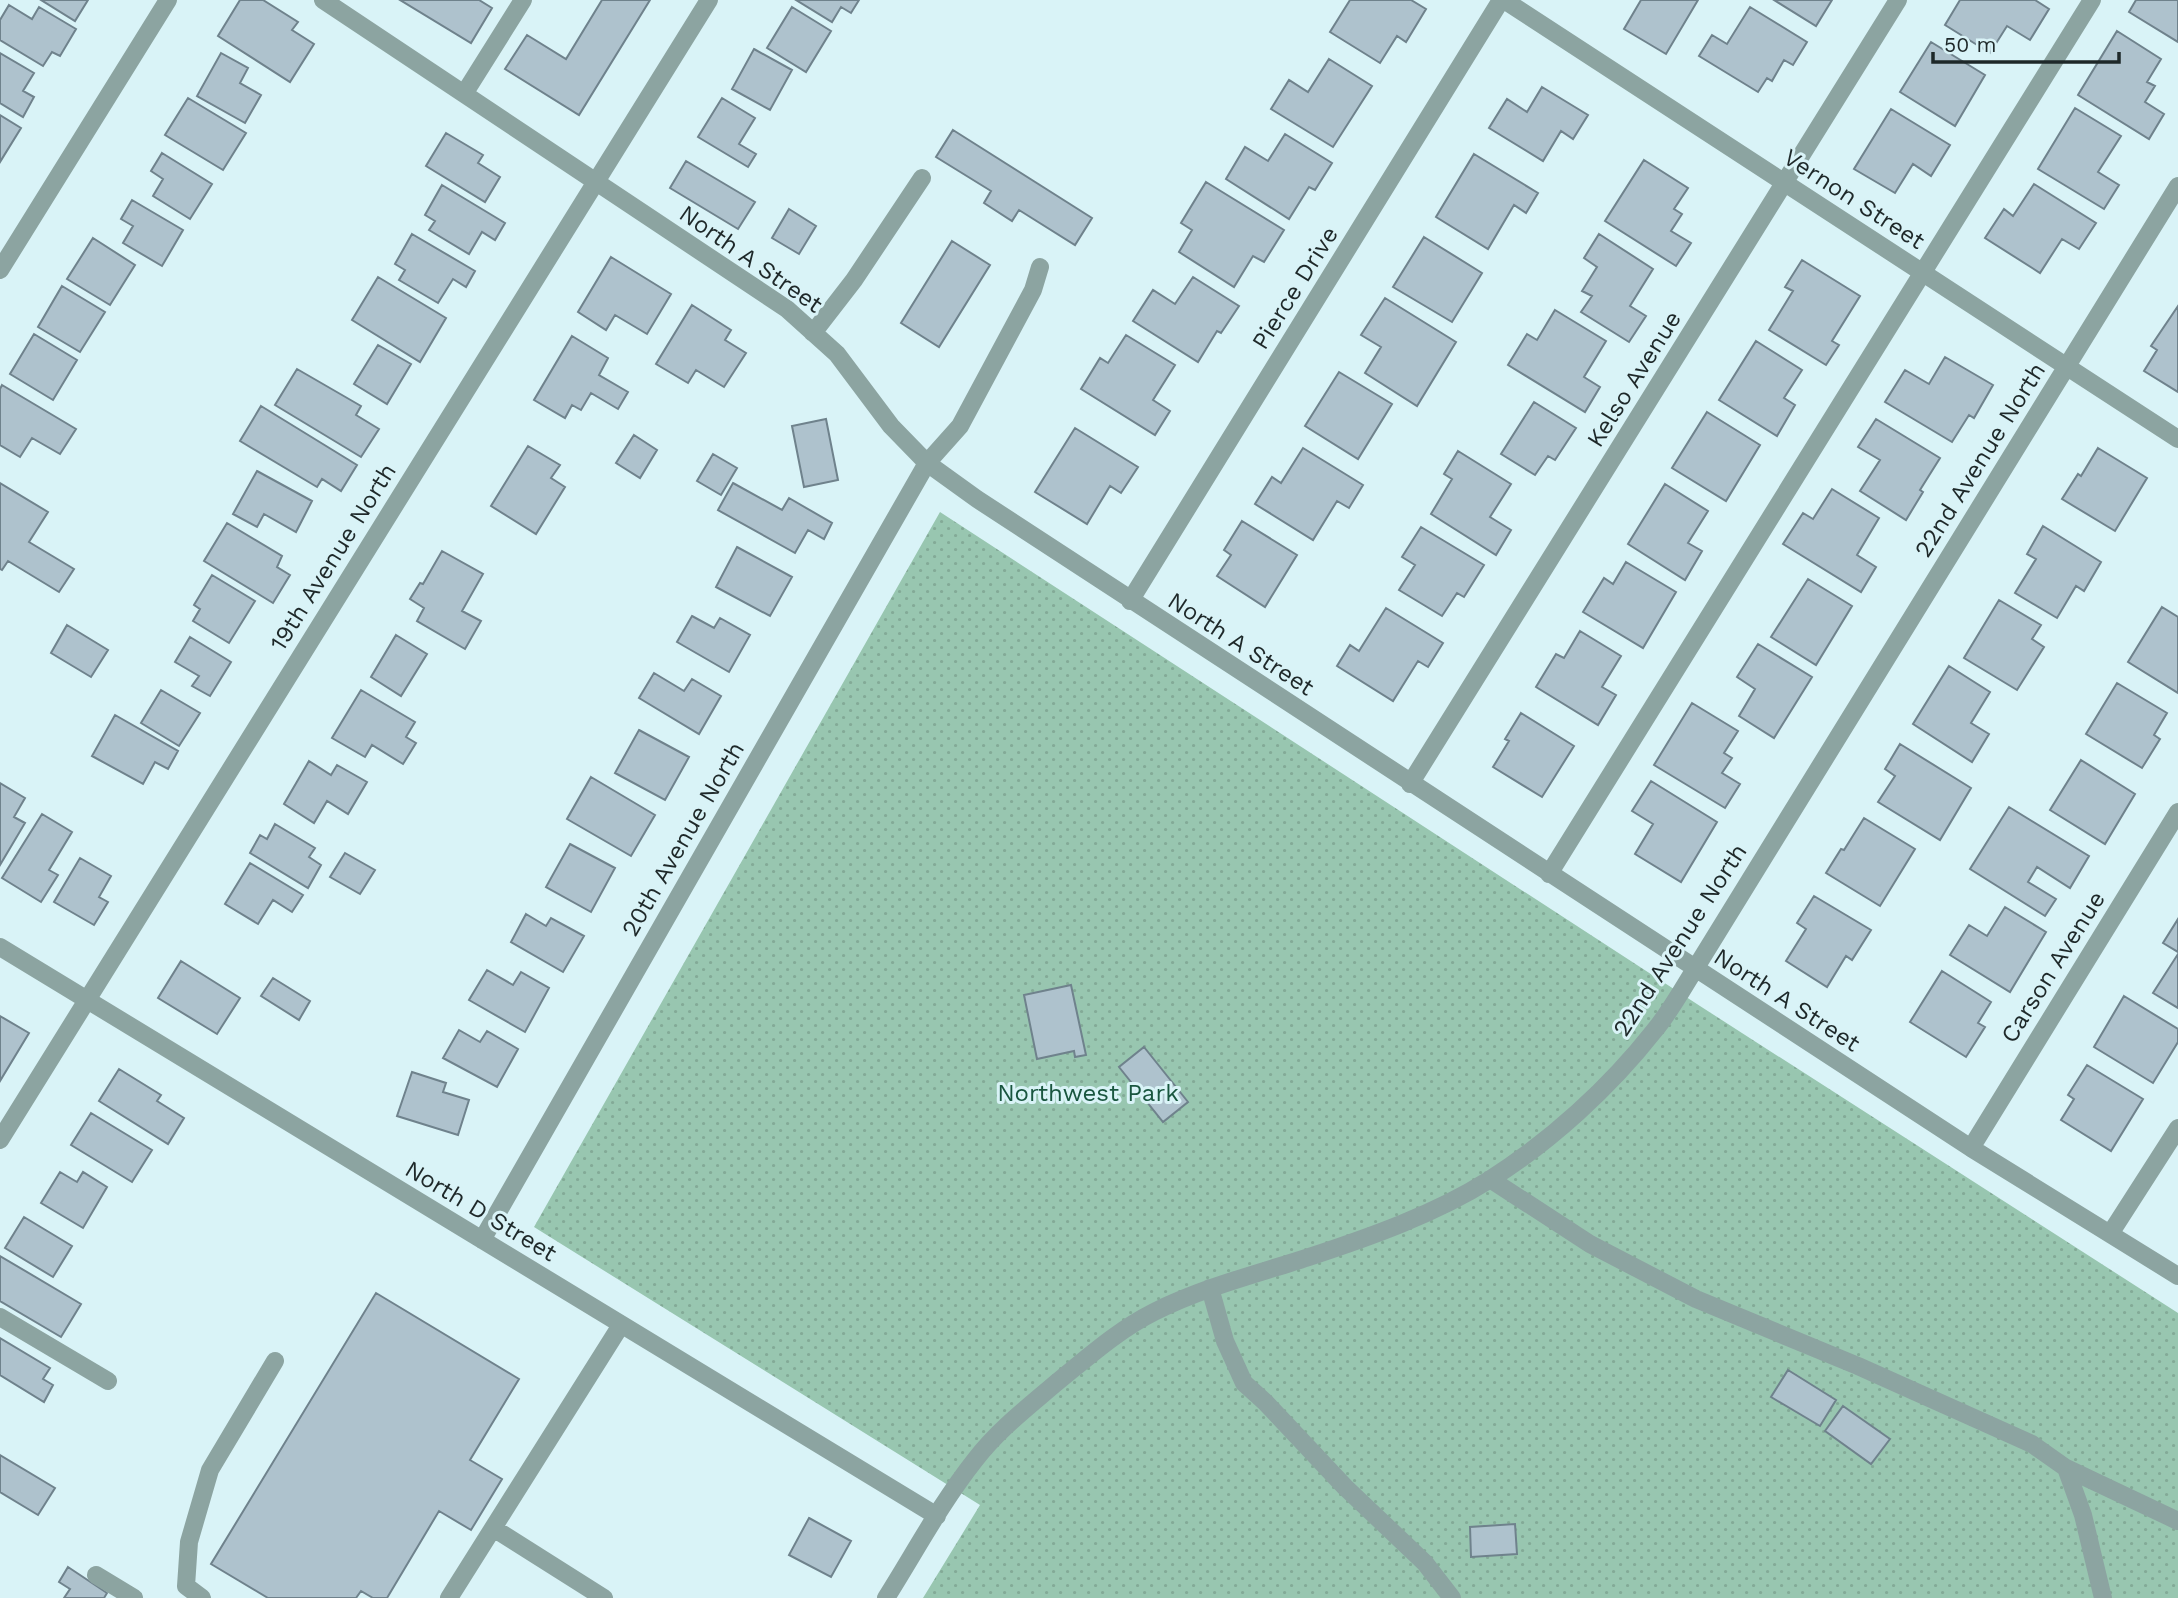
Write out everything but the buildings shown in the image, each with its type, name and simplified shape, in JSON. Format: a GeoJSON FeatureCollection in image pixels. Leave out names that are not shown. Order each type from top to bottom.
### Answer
{"type":"FeatureCollection","features":[{"type":"Feature","properties":{"kind":"street"},"geometry":{"type":"LineString","coordinates":[[0,270],[168,0]]}},
{"type":"Feature","properties":{"kind":"street"},"geometry":{"type":"LineString","coordinates":[[464,94],[523,0]]}},
{"type":"Feature","properties":{"kind":"street","name":"19th Avenue North"},"geometry":{"type":"LineString","coordinates":[[0,1140],[709,0]]}},
{"type":"Feature","properties":{"kind":"street","name":"Vernon Street"},"geometry":{"type":"LineString","coordinates":[[1502,0],[2178,439]]}},
{"type":"Feature","properties":{"kind":"street","name":"Pierce Drive"},"geometry":{"type":"LineString","coordinates":[[1130,601],[1502,0]]}},
{"type":"Feature","properties":{"kind":"street","name":"Kelso Avenue"},"geometry":{"type":"LineString","coordinates":[[1410,784],[1898,0]]}},
{"type":"Feature","properties":{"kind":"street"},"geometry":{"type":"LineString","coordinates":[[1549,874],[2092,0]]}},
{"type":"Feature","properties":{"kind":"street","name":"North A Street"},"geometry":{"type":"LineString","coordinates":[[326,1],[787,309],[836,354],[891,426],[927,463],[977,499],[1971,1148],[2178,1276]]}},
{"type":"Feature","properties":{"kind":"street"},"geometry":{"type":"LineString","coordinates":[[813,333],[853,280],[922,178]]}},
{"type":"Feature","properties":{"kind":"street","name":"22nd Avenue North"},"geometry":{"type":"LineString","coordinates":[[886,1598],[975,1459],[1000,1433],[1105,1342],[1153,1312],[1210,1288],[1308,1257],[1451,1201],[1490,1179],[1562,1125],[1603,1089],[1657,1029],[2178,186]]}},
{"type":"Feature","properties":{"kind":"street","name":"20th Avenue North"},"geometry":{"type":"LineString","coordinates":[[482,1240],[927,463],[960,426],[1032,290],[1040,267]]}},
{"type":"Feature","properties":{"kind":"street","name":"Carson Avenue"},"geometry":{"type":"LineString","coordinates":[[1971,1148],[2178,811]]}},
{"type":"Feature","properties":{"kind":"street","name":"North D Street"},"geometry":{"type":"LineString","coordinates":[[0,947],[937,1516]]}},
{"type":"Feature","properties":{"kind":"street"},"geometry":{"type":"LineString","coordinates":[[2110,1234],[2178,1128]]}},
{"type":"Feature","properties":{"kind":"street"},"geometry":{"type":"LineString","coordinates":[[1490,1179],[1590,1244],[1696,1299],[1858,1366],[2032,1444],[2066,1468],[2178,1521]]}},
{"type":"Feature","properties":{"kind":"street"},"geometry":{"type":"LineString","coordinates":[[1210,1288],[1224,1341],[1244,1383],[1345,1487],[1425,1563],[1451,1598]]}},
{"type":"Feature","properties":{"kind":"street"},"geometry":{"type":"LineString","coordinates":[[0,1317],[108,1381]]}},
{"type":"Feature","properties":{"kind":"street"},"geometry":{"type":"LineString","coordinates":[[449,1598],[621,1325]]}},
{"type":"Feature","properties":{"kind":"street"},"geometry":{"type":"LineString","coordinates":[[202,1598],[186,1586],[189,1542],[209,1470],[275,1362]]}},
{"type":"Feature","properties":{"kind":"street"},"geometry":{"type":"LineString","coordinates":[[2066,1468],[2083,1515],[2103,1598]]}},
{"type":"Feature","properties":{"kind":"street"},"geometry":{"type":"LineString","coordinates":[[493,1528],[604,1598]]}},
{"type":"Feature","properties":{"kind":"street"},"geometry":{"type":"LineString","coordinates":[[96,1575],[134,1598]]}},
{"type":"Feature","properties":{"kind":"green space","name":"Northwest Park"},"geometry":{"type":"Polygon","coordinates":[[[940,512],[2178,1313],[2178,1598],[923,1598],[980,1505],[534,1227],[940,512]]]}}]}
